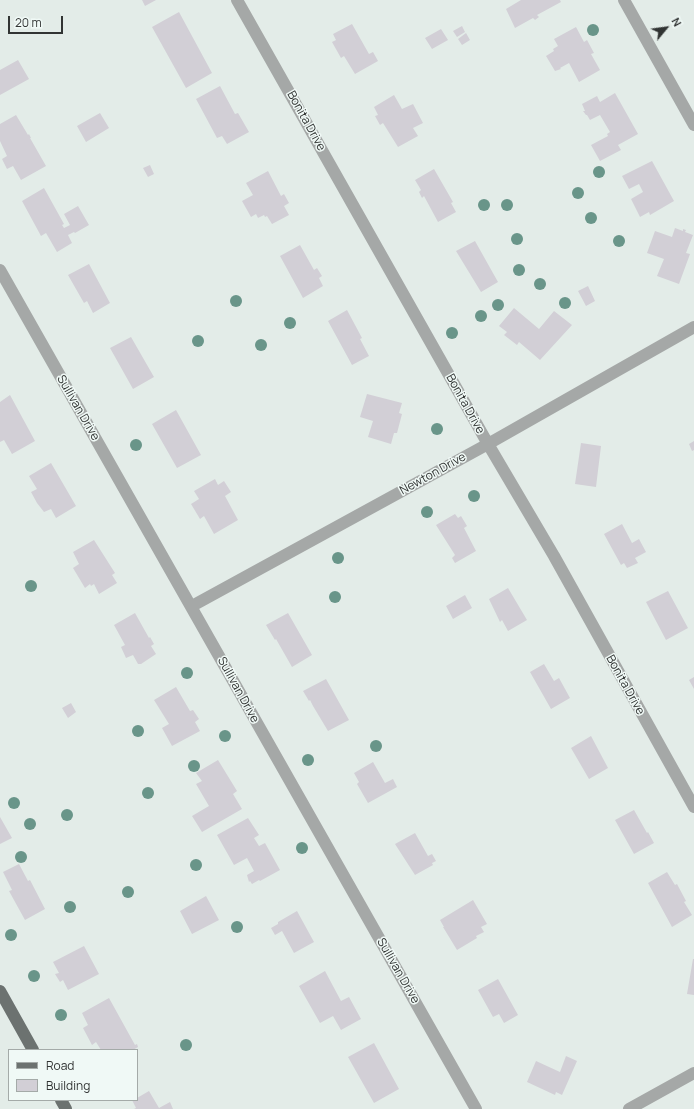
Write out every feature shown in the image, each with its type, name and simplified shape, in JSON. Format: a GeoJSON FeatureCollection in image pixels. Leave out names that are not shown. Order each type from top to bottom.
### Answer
{"type":"FeatureCollection","features":[{"type":"Feature","properties":{"kind":"main road"},"geometry":{"type":"LineString","coordinates":[[0,991],[32,1049]]}},
{"type":"Feature","properties":{"kind":"street","name":"Bonita Drive"},"geometry":{"type":"LineString","coordinates":[[237,0],[488,444],[554,556],[694,807]]}},
{"type":"Feature","properties":{"kind":"street"},"geometry":{"type":"LineString","coordinates":[[624,0],[694,125]]}},
{"type":"Feature","properties":{"kind":"street","name":"Sullivan Drive"},"geometry":{"type":"LineString","coordinates":[[0,270],[476,1109]]}},
{"type":"Feature","properties":{"kind":"street","name":"Newton Drive"},"geometry":{"type":"LineString","coordinates":[[192,606],[488,444],[694,327]]}},
{"type":"Feature","properties":{"kind":"street"},"geometry":{"type":"LineString","coordinates":[[629,1109],[694,1073]]}},
{"type":"Feature","properties":{"kind":"building"},"geometry":{"type":"Polygon","coordinates":[[[142,0],[156,0],[145,6],[142,0]]]}},
{"type":"Feature","properties":{"kind":"building"},"geometry":{"type":"Polygon","coordinates":[[[521,0],[560,0],[561,2],[537,15],[539,17],[535,20],[533,18],[515,28],[506,9],[521,0]]]}},
{"type":"Feature","properties":{"kind":"building"},"geometry":{"type":"Polygon","coordinates":[[[179,12],[212,73],[186,88],[152,27],[179,12]]]}},
{"type":"Feature","properties":{"kind":"building"},"geometry":{"type":"Polygon","coordinates":[[[352,24],[369,54],[373,52],[378,61],[355,74],[344,56],[341,58],[332,42],[336,40],[333,34],[352,24]]]}},
{"type":"Feature","properties":{"kind":"building"},"geometry":{"type":"Polygon","coordinates":[[[462,26],[465,32],[457,37],[453,31],[462,26]]]}},
{"type":"Feature","properties":{"kind":"building"},"geometry":{"type":"Polygon","coordinates":[[[576,27],[584,42],[587,40],[594,53],[591,54],[600,70],[579,82],[569,63],[560,68],[561,69],[555,71],[546,56],[554,51],[553,49],[558,46],[554,39],[576,27]]]}},
{"type":"Feature","properties":{"kind":"building"},"geometry":{"type":"Polygon","coordinates":[[[441,29],[448,40],[432,49],[425,38],[441,29]]]}},
{"type":"Feature","properties":{"kind":"building"},"geometry":{"type":"Polygon","coordinates":[[[466,33],[470,40],[462,45],[458,39],[466,33]]]}},
{"type":"Feature","properties":{"kind":"building"},"geometry":{"type":"Polygon","coordinates":[[[18,60],[29,79],[0,95],[0,70],[18,60]]]}},
{"type":"Feature","properties":{"kind":"building"},"geometry":{"type":"Polygon","coordinates":[[[220,86],[235,114],[238,113],[249,132],[227,144],[222,136],[217,138],[196,99],[220,86]]]}},
{"type":"Feature","properties":{"kind":"building"},"geometry":{"type":"Polygon","coordinates":[[[615,93],[638,134],[618,145],[621,150],[600,161],[591,145],[608,136],[607,134],[610,132],[600,115],[590,120],[583,111],[585,111],[582,104],[597,96],[600,102],[615,93]]]}},
{"type":"Feature","properties":{"kind":"building"},"geometry":{"type":"Polygon","coordinates":[[[394,95],[402,109],[413,104],[423,123],[413,128],[418,136],[398,147],[383,123],[380,125],[375,116],[378,115],[374,107],[394,95]]]}},
{"type":"Feature","properties":{"kind":"building"},"geometry":{"type":"Polygon","coordinates":[[[100,113],[109,128],[86,142],[77,126],[100,113]]]}},
{"type":"Feature","properties":{"kind":"building"},"geometry":{"type":"Polygon","coordinates":[[[16,115],[28,135],[29,134],[46,166],[21,180],[13,166],[7,169],[2,159],[7,156],[0,141],[0,124],[16,115]]]}},
{"type":"Feature","properties":{"kind":"building"},"geometry":{"type":"Polygon","coordinates":[[[652,161],[674,201],[650,215],[649,212],[640,217],[631,199],[643,192],[639,184],[629,189],[622,176],[652,161]]]}},
{"type":"Feature","properties":{"kind":"building"},"geometry":{"type":"Polygon","coordinates":[[[150,165],[154,174],[148,177],[143,168],[150,165]]]}},
{"type":"Feature","properties":{"kind":"building"},"geometry":{"type":"Polygon","coordinates":[[[434,169],[453,202],[451,203],[456,212],[438,222],[424,196],[422,198],[419,192],[421,190],[415,180],[434,169]]]}},
{"type":"Feature","properties":{"kind":"building"},"geometry":{"type":"Polygon","coordinates":[[[268,171],[281,196],[284,194],[289,203],[284,206],[289,215],[272,224],[267,216],[265,217],[264,215],[258,218],[256,214],[251,217],[242,201],[253,195],[246,183],[268,171]]]}},
{"type":"Feature","properties":{"kind":"building"},"geometry":{"type":"Polygon","coordinates":[[[44,188],[64,224],[62,225],[64,228],[70,225],[64,214],[78,206],[89,225],[75,233],[74,232],[68,235],[72,243],[57,252],[46,233],[41,236],[22,201],[44,188]]]}},
{"type":"Feature","properties":{"kind":"building"},"geometry":{"type":"Polygon","coordinates":[[[675,228],[683,231],[683,229],[686,230],[685,232],[693,235],[686,253],[690,254],[679,284],[657,276],[664,259],[647,253],[655,231],[672,237],[675,228]]]}},
{"type":"Feature","properties":{"kind":"building"},"geometry":{"type":"Polygon","coordinates":[[[475,241],[498,282],[481,292],[456,251],[475,241]]]}},
{"type":"Feature","properties":{"kind":"building"},"geometry":{"type":"Polygon","coordinates":[[[300,245],[314,270],[317,268],[322,276],[319,278],[323,286],[303,298],[280,256],[300,245]]]}},
{"type":"Feature","properties":{"kind":"building"},"geometry":{"type":"Polygon","coordinates":[[[89,264],[110,303],[93,313],[87,301],[84,303],[68,275],[89,264]]]}},
{"type":"Feature","properties":{"kind":"building"},"geometry":{"type":"Polygon","coordinates":[[[588,286],[595,301],[586,306],[578,291],[588,286]]]}},
{"type":"Feature","properties":{"kind":"building"},"geometry":{"type":"Polygon","coordinates":[[[514,308],[539,329],[554,311],[572,325],[540,360],[519,342],[517,345],[504,335],[507,332],[499,326],[514,308]]]}},
{"type":"Feature","properties":{"kind":"building"},"geometry":{"type":"Polygon","coordinates":[[[347,310],[362,338],[360,339],[369,356],[352,365],[328,321],[347,310]]]}},
{"type":"Feature","properties":{"kind":"building"},"geometry":{"type":"Polygon","coordinates":[[[131,337],[154,377],[133,389],[110,348],[131,337]]]}},
{"type":"Feature","properties":{"kind":"building"},"geometry":{"type":"Polygon","coordinates":[[[367,394],[402,403],[399,413],[402,414],[397,433],[394,433],[391,444],[368,437],[373,421],[360,417],[367,394]]]}},
{"type":"Feature","properties":{"kind":"building"},"geometry":{"type":"Polygon","coordinates":[[[10,395],[35,441],[12,454],[4,440],[0,442],[0,402],[10,395]]]}},
{"type":"Feature","properties":{"kind":"building"},"geometry":{"type":"Polygon","coordinates":[[[176,410],[201,455],[177,468],[152,424],[176,410]]]}},
{"type":"Feature","properties":{"kind":"building"},"geometry":{"type":"Polygon","coordinates":[[[694,441],[694,450],[692,451],[689,444],[694,441]]]}},
{"type":"Feature","properties":{"kind":"building"},"geometry":{"type":"Polygon","coordinates":[[[581,443],[601,446],[596,487],[575,484],[581,443]]]}},
{"type":"Feature","properties":{"kind":"building"},"geometry":{"type":"Polygon","coordinates":[[[51,463],[76,506],[56,518],[51,509],[44,512],[37,503],[31,492],[37,489],[29,476],[51,463]]]}},
{"type":"Feature","properties":{"kind":"building"},"geometry":{"type":"Polygon","coordinates":[[[215,479],[218,485],[224,481],[231,492],[225,496],[238,520],[214,534],[204,516],[200,519],[191,504],[199,499],[194,491],[215,479]]]}},
{"type":"Feature","properties":{"kind":"building"},"geometry":{"type":"Polygon","coordinates":[[[455,514],[458,518],[461,516],[467,526],[464,528],[476,551],[455,563],[452,558],[455,555],[436,525],[455,514]]]}},
{"type":"Feature","properties":{"kind":"building"},"geometry":{"type":"Polygon","coordinates":[[[622,524],[632,543],[639,539],[646,552],[635,558],[638,563],[627,568],[624,563],[621,565],[604,534],[622,524]]]}},
{"type":"Feature","properties":{"kind":"building"},"geometry":{"type":"Polygon","coordinates":[[[94,540],[115,573],[112,575],[117,583],[99,594],[94,584],[91,586],[90,584],[85,588],[73,568],[79,564],[73,552],[94,540]]]}},
{"type":"Feature","properties":{"kind":"building"},"geometry":{"type":"Polygon","coordinates":[[[508,588],[527,620],[508,631],[502,620],[500,622],[489,599],[508,588]]]}},
{"type":"Feature","properties":{"kind":"building"},"geometry":{"type":"Polygon","coordinates":[[[668,591],[688,628],[666,640],[646,602],[668,591]]]}},
{"type":"Feature","properties":{"kind":"building"},"geometry":{"type":"Polygon","coordinates":[[[465,595],[472,608],[453,619],[446,606],[465,595]]]}},
{"type":"Feature","properties":{"kind":"building"},"geometry":{"type":"Polygon","coordinates":[[[135,613],[154,644],[151,646],[156,654],[141,664],[138,664],[133,655],[126,658],[121,647],[125,645],[114,625],[135,613]]]}},
{"type":"Feature","properties":{"kind":"building"},"geometry":{"type":"Polygon","coordinates":[[[288,613],[312,655],[292,667],[266,625],[288,613]]]}},
{"type":"Feature","properties":{"kind":"building"},"geometry":{"type":"Polygon","coordinates":[[[544,664],[554,681],[559,678],[570,698],[551,709],[530,672],[544,664]]]}},
{"type":"Feature","properties":{"kind":"building"},"geometry":{"type":"Polygon","coordinates":[[[694,677],[694,689],[689,680],[694,677]]]}},
{"type":"Feature","properties":{"kind":"building"},"geometry":{"type":"Polygon","coordinates":[[[326,679],[349,720],[328,731],[303,691],[326,679]]]}},
{"type":"Feature","properties":{"kind":"building"},"geometry":{"type":"Polygon","coordinates":[[[176,687],[190,711],[193,710],[199,719],[195,722],[200,731],[172,746],[162,728],[169,724],[154,700],[176,687]]]}},
{"type":"Feature","properties":{"kind":"building"},"geometry":{"type":"Polygon","coordinates":[[[71,703],[76,712],[68,718],[62,708],[71,703]]]}},
{"type":"Feature","properties":{"kind":"building"},"geometry":{"type":"Polygon","coordinates":[[[591,736],[608,768],[589,779],[571,748],[591,736]]]}},
{"type":"Feature","properties":{"kind":"building"},"geometry":{"type":"Polygon","coordinates":[[[218,760],[237,791],[233,794],[242,809],[202,832],[192,816],[209,806],[196,784],[202,781],[196,773],[218,760]]]}},
{"type":"Feature","properties":{"kind":"building"},"geometry":{"type":"Polygon","coordinates":[[[373,762],[385,783],[393,779],[397,787],[368,803],[357,784],[359,782],[354,773],[373,762]]]}},
{"type":"Feature","properties":{"kind":"building"},"geometry":{"type":"Polygon","coordinates":[[[634,810],[654,843],[634,854],[615,820],[634,810]]]}},
{"type":"Feature","properties":{"kind":"building"},"geometry":{"type":"Polygon","coordinates":[[[0,817],[12,838],[0,844],[0,817]]]}},
{"type":"Feature","properties":{"kind":"building"},"geometry":{"type":"Polygon","coordinates":[[[248,818],[259,835],[254,838],[259,846],[265,843],[280,870],[252,884],[250,881],[249,882],[247,875],[254,871],[247,858],[234,865],[217,835],[248,818]]]}},
{"type":"Feature","properties":{"kind":"building"},"geometry":{"type":"Polygon","coordinates":[[[415,833],[428,856],[432,854],[436,861],[432,863],[433,865],[415,875],[395,844],[415,833]]]}},
{"type":"Feature","properties":{"kind":"building"},"geometry":{"type":"Polygon","coordinates":[[[19,864],[28,881],[30,880],[45,909],[25,920],[9,891],[12,890],[3,872],[19,864]]]}},
{"type":"Feature","properties":{"kind":"building"},"geometry":{"type":"Polygon","coordinates":[[[667,872],[675,885],[677,884],[686,901],[684,902],[692,915],[672,927],[648,883],[667,872]]]}},
{"type":"Feature","properties":{"kind":"building"},"geometry":{"type":"Polygon","coordinates":[[[206,896],[219,920],[192,934],[180,911],[206,896]]]}},
{"type":"Feature","properties":{"kind":"building"},"geometry":{"type":"Polygon","coordinates":[[[473,900],[487,924],[481,927],[484,932],[457,950],[440,920],[473,900]]]}},
{"type":"Feature","properties":{"kind":"building"},"geometry":{"type":"Polygon","coordinates":[[[297,911],[314,942],[294,953],[282,931],[275,935],[271,928],[297,911]]]}},
{"type":"Feature","properties":{"kind":"building"},"geometry":{"type":"Polygon","coordinates":[[[84,946],[99,974],[68,990],[63,980],[60,982],[55,974],[59,973],[53,962],[84,946]]]}},
{"type":"Feature","properties":{"kind":"building"},"geometry":{"type":"Polygon","coordinates":[[[694,959],[694,995],[687,994],[694,959]]]}},
{"type":"Feature","properties":{"kind":"building"},"geometry":{"type":"Polygon","coordinates":[[[325,971],[341,1001],[349,997],[361,1019],[341,1030],[333,1016],[320,1023],[299,986],[325,971]]]}},
{"type":"Feature","properties":{"kind":"building"},"geometry":{"type":"Polygon","coordinates":[[[498,979],[518,1015],[504,1023],[499,1014],[493,1017],[478,990],[498,979]]]}},
{"type":"Feature","properties":{"kind":"building"},"geometry":{"type":"Polygon","coordinates":[[[109,998],[135,1045],[137,1044],[138,1047],[135,1049],[100,1049],[96,1042],[92,1045],[83,1028],[88,1025],[82,1013],[109,998]]]}},
{"type":"Feature","properties":{"kind":"building"},"geometry":{"type":"Polygon","coordinates":[[[374,1043],[399,1089],[374,1103],[348,1057],[374,1043]]]}},
{"type":"Feature","properties":{"kind":"building"},"geometry":{"type":"Polygon","coordinates":[[[566,1056],[577,1061],[562,1095],[556,1092],[555,1095],[527,1082],[536,1061],[560,1072],[566,1056]]]}},
{"type":"Feature","properties":{"kind":"building"},"geometry":{"type":"Polygon","coordinates":[[[149,1091],[159,1108],[170,1102],[173,1109],[134,1109],[136,1108],[132,1101],[138,1101],[138,1097],[149,1091]]]}}]}
